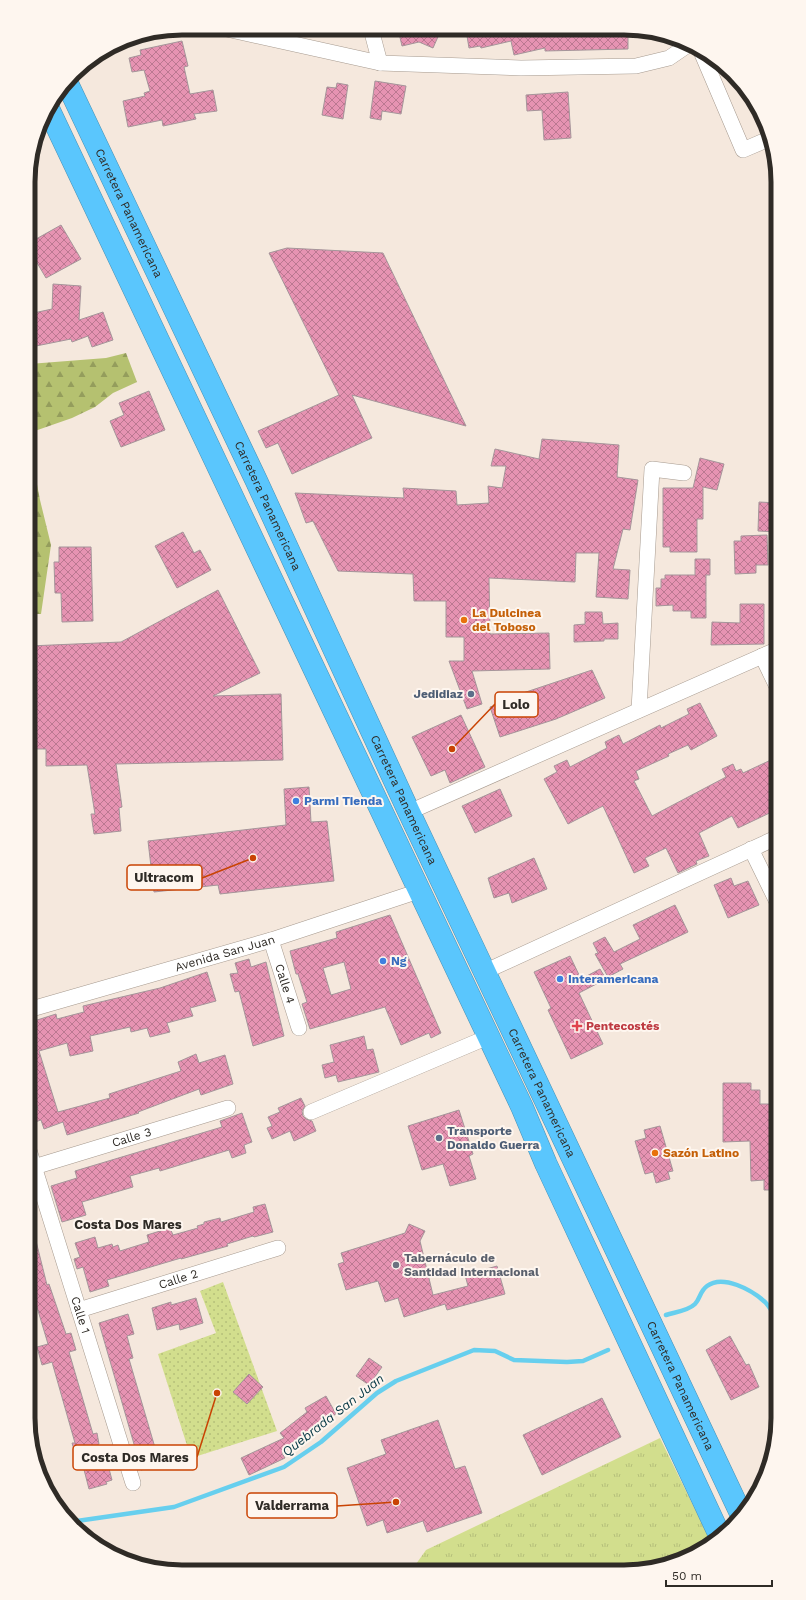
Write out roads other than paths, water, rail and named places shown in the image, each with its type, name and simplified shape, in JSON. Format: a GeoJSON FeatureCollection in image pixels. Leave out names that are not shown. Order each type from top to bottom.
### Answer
{"type":"FeatureCollection","features":[{"type":"Feature","properties":{"kind":"highway","name":"Carretera Panamericana"},"geometry":{"type":"LineString","coordinates":[[69,88],[256,480],[484,972],[739,1509]]}},
{"type":"Feature","properties":{"kind":"highway","name":"Carretera Panamericana"},"geometry":{"type":"LineString","coordinates":[[51,115],[522,1107],[556,1185],[718,1531]]}},
{"type":"Feature","properties":{"kind":"highway"},"geometry":{"type":"LineString","coordinates":[[424,900],[464,961],[471,967],[484,972],[481,988],[482,996],[512,1063],[522,1107]]}},
{"type":"Feature","properties":{"kind":"street"},"geometry":{"type":"LineString","coordinates":[[254,35],[380,63],[521,68],[636,66],[669,58],[684,48]]}},
{"type":"Feature","properties":{"kind":"street"},"geometry":{"type":"LineString","coordinates":[[373,35],[380,63]]}},
{"type":"Feature","properties":{"kind":"street"},"geometry":{"type":"LineString","coordinates":[[704,59],[743,150],[765,141]]}},
{"type":"Feature","properties":{"kind":"street"},"geometry":{"type":"LineString","coordinates":[[638,710],[652,469],[684,473]]}},
{"type":"Feature","properties":{"kind":"street"},"geometry":{"type":"LineString","coordinates":[[409,812],[771,652]]}},
{"type":"Feature","properties":{"kind":"street"},"geometry":{"type":"LineString","coordinates":[[762,656],[771,675]]}},
{"type":"Feature","properties":{"kind":"street"},"geometry":{"type":"LineString","coordinates":[[484,972],[771,840]]}},
{"type":"Feature","properties":{"kind":"street"},"geometry":{"type":"LineString","coordinates":[[751,849],[771,890]]}},
{"type":"Feature","properties":{"kind":"street","name":"Avenida San Juan"},"geometry":{"type":"LineString","coordinates":[[35,1008],[271,940],[424,900]]}},
{"type":"Feature","properties":{"kind":"street","name":"Calle 4"},"geometry":{"type":"LineString","coordinates":[[271,940],[299,1028]]}},
{"type":"Feature","properties":{"kind":"street"},"geometry":{"type":"LineString","coordinates":[[311,1112],[488,1037]]}},
{"type":"Feature","properties":{"kind":"street","name":"Calle 3"},"geometry":{"type":"LineString","coordinates":[[35,1167],[228,1108]]}},
{"type":"Feature","properties":{"kind":"street","name":"Calle 1"},"geometry":{"type":"LineString","coordinates":[[35,1170],[133,1483]]}},
{"type":"Feature","properties":{"kind":"street","name":"Calle 2"},"geometry":{"type":"LineString","coordinates":[[79,1310],[278,1248]]}},
{"type":"Feature","properties":{"kind":"waterway","name":"Quebrada San Juan"},"geometry":{"type":"LineString","coordinates":[[666,1315],[685,1310],[692,1306],[697,1302],[703,1290],[707,1286],[721,1282],[745,1288],[765,1302],[771,1310]]}},
{"type":"Feature","properties":{"kind":"waterway","name":"Quebrada San Juan"},"geometry":{"type":"LineString","coordinates":[[77,1521],[174,1507],[284,1467],[321,1442],[377,1393],[396,1381],[474,1350],[495,1351],[514,1360],[567,1362],[583,1361],[608,1350]]}},
{"type":"Feature","properties":{"kind":"place","name":"La Dulcinea del Toboso"},"geometry":{"type":"Point","coordinates":[464,620]}},
{"type":"Feature","properties":{"kind":"place","name":"Jedidiaz"},"geometry":{"type":"Point","coordinates":[471,694]}},
{"type":"Feature","properties":{"kind":"place","name":"Lolo"},"geometry":{"type":"Point","coordinates":[452,749]}},
{"type":"Feature","properties":{"kind":"place","name":"Parmi Tienda"},"geometry":{"type":"Point","coordinates":[296,801]}},
{"type":"Feature","properties":{"kind":"place","name":"Ultracom"},"geometry":{"type":"Point","coordinates":[253,858]}},
{"type":"Feature","properties":{"kind":"place","name":"Ng"},"geometry":{"type":"Point","coordinates":[383,961]}},
{"type":"Feature","properties":{"kind":"place","name":"Interamericana"},"geometry":{"type":"Point","coordinates":[560,979]}},
{"type":"Feature","properties":{"kind":"place","name":"Pentecostés"},"geometry":{"type":"Point","coordinates":[577,1026]}},
{"type":"Feature","properties":{"kind":"place","name":"Transporte Donaldo Guerra"},"geometry":{"type":"Point","coordinates":[439,1138]}},
{"type":"Feature","properties":{"kind":"place","name":"Sazón Latino"},"geometry":{"type":"Point","coordinates":[655,1153]}},
{"type":"Feature","properties":{"kind":"place","name":"Tabernáculo de Santidad Internacional"},"geometry":{"type":"Point","coordinates":[396,1265]}},
{"type":"Feature","properties":{"kind":"place","name":"Costa Dos Mares"},"geometry":{"type":"Point","coordinates":[217,1393]}},
{"type":"Feature","properties":{"kind":"place","name":"Valderrama"},"geometry":{"type":"Point","coordinates":[396,1502]}},
{"type":"Feature","properties":{"kind":"district","name":"Costa Dos Mares"},"geometry":{"type":"Point","coordinates":[128,1224]}}]}
